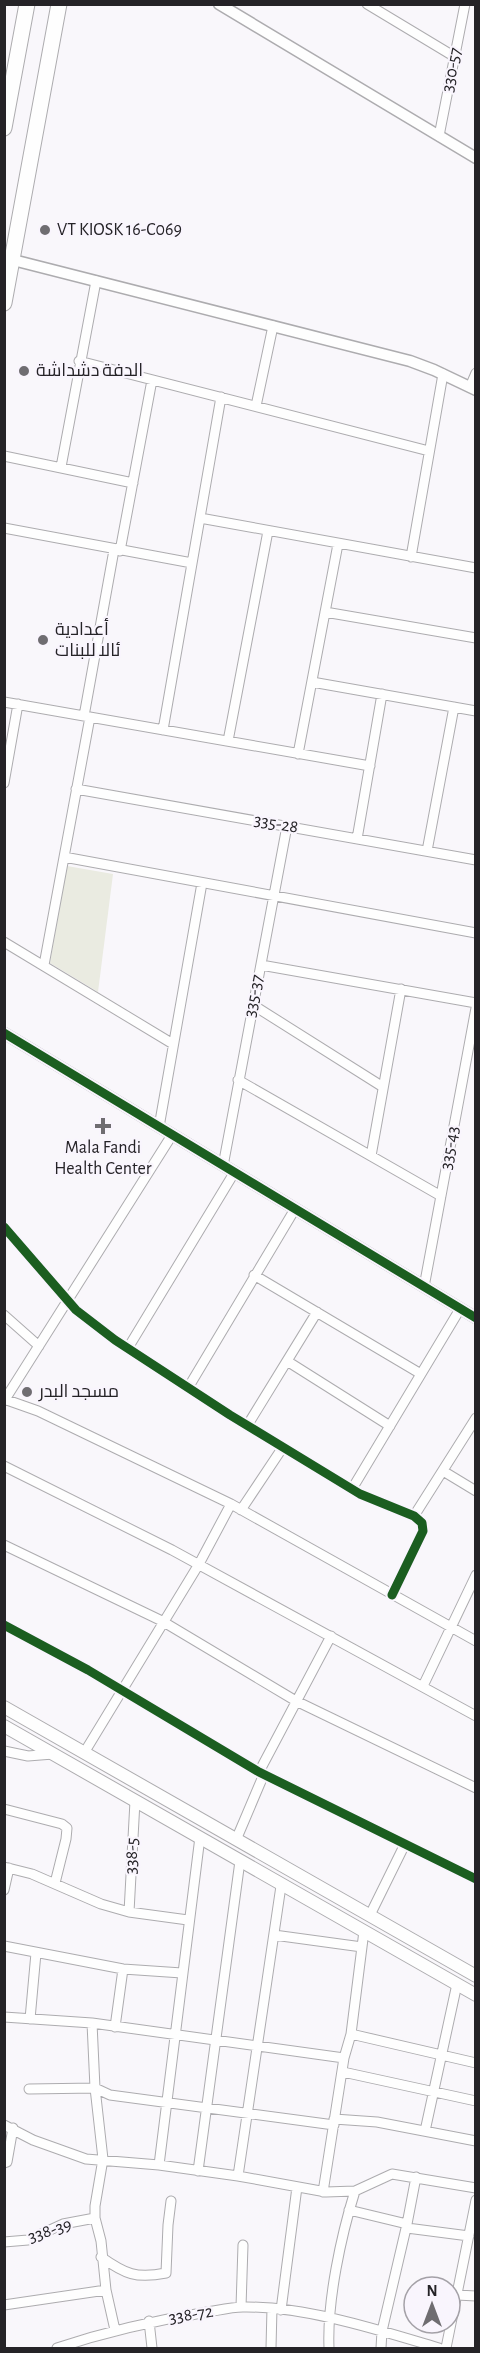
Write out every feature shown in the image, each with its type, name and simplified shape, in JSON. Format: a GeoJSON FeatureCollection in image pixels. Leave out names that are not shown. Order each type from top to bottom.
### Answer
{"type":"FeatureCollection","features":[{"type":"Feature","properties":{"kind":"highway"},"geometry":{"type":"LineString","coordinates":[[4,128],[27,4]]}},
{"type":"Feature","properties":{"kind":"highway"},"geometry":{"type":"LineString","coordinates":[[4,303],[59,4]]}},
{"type":"Feature","properties":{"kind":"main road"},"geometry":{"type":"LineString","coordinates":[[4,1707],[476,1976]]}},
{"type":"Feature","properties":{"kind":"main road"},"geometry":{"type":"LineString","coordinates":[[4,1726],[200,1837],[281,1886],[476,1995]]}},
{"type":"Feature","properties":{"kind":"main road"},"geometry":{"type":"LineString","coordinates":[[301,1896],[312,1882]]}},
{"type":"Feature","properties":{"kind":"street"},"geometry":{"type":"LineString","coordinates":[[219,4],[233,8],[476,158]]}},
{"type":"Feature","properties":{"kind":"street"},"geometry":{"type":"LineString","coordinates":[[367,4],[455,57]]}},
{"type":"Feature","properties":{"kind":"street","name":"330-57"},"geometry":{"type":"LineString","coordinates":[[440,136],[465,4]]}},
{"type":"Feature","properties":{"kind":"street"},"geometry":{"type":"LineString","coordinates":[[13,260],[410,361],[473,389],[476,373]]}},
{"type":"Feature","properties":{"kind":"street"},"geometry":{"type":"LineString","coordinates":[[61,467],[79,361],[96,281]]}},
{"type":"Feature","properties":{"kind":"street"},"geometry":{"type":"LineString","coordinates":[[256,406],[273,326]]}},
{"type":"Feature","properties":{"kind":"street"},"geometry":{"type":"LineString","coordinates":[[79,361],[429,451]]}},
{"type":"Feature","properties":{"kind":"street"},"geometry":{"type":"LineString","coordinates":[[411,556],[443,374]]}},
{"type":"Feature","properties":{"kind":"street"},"geometry":{"type":"LineString","coordinates":[[44,965],[117,550],[133,483],[152,380]]}},
{"type":"Feature","properties":{"kind":"street"},"geometry":{"type":"LineString","coordinates":[[163,730],[221,397]]}},
{"type":"Feature","properties":{"kind":"street"},"geometry":{"type":"LineString","coordinates":[[4,456],[133,483]]}},
{"type":"Feature","properties":{"kind":"street"},"geometry":{"type":"LineString","coordinates":[[200,518],[476,568]]}},
{"type":"Feature","properties":{"kind":"street"},"geometry":{"type":"LineString","coordinates":[[4,528],[192,563]]}},
{"type":"Feature","properties":{"kind":"street"},"geometry":{"type":"LineString","coordinates":[[228,741],[268,531]]}},
{"type":"Feature","properties":{"kind":"street"},"geometry":{"type":"LineString","coordinates":[[298,753],[338,544]]}},
{"type":"Feature","properties":{"kind":"street"},"geometry":{"type":"LineString","coordinates":[[325,612],[476,638]]}},
{"type":"Feature","properties":{"kind":"street"},"geometry":{"type":"LineString","coordinates":[[312,681],[476,711]]}},
{"type":"Feature","properties":{"kind":"street"},"geometry":{"type":"LineString","coordinates":[[357,839],[382,694]]}},
{"type":"Feature","properties":{"kind":"street"},"geometry":{"type":"LineString","coordinates":[[4,702],[370,766]]}},
{"type":"Feature","properties":{"kind":"street"},"geometry":{"type":"LineString","coordinates":[[4,783],[18,704]]}},
{"type":"Feature","properties":{"kind":"street"},"geometry":{"type":"LineString","coordinates":[[427,851],[454,707]]}},
{"type":"Feature","properties":{"kind":"street","name":"335-28"},"geometry":{"type":"LineString","coordinates":[[76,789],[476,860]]}},
{"type":"Feature","properties":{"kind":"street","name":"335-37"},"geometry":{"type":"LineString","coordinates":[[223,1166],[287,826]]}},
{"type":"Feature","properties":{"kind":"street"},"geometry":{"type":"LineString","coordinates":[[64,857],[476,933]]}},
{"type":"Feature","properties":{"kind":"street"},"geometry":{"type":"LineString","coordinates":[[159,1127],[202,883]]}},
{"type":"Feature","properties":{"kind":"street"},"geometry":{"type":"LineString","coordinates":[[4,942],[173,1044]]}},
{"type":"Feature","properties":{"kind":"street"},"geometry":{"type":"LineString","coordinates":[[261,965],[476,1003]]}},
{"type":"Feature","properties":{"kind":"street"},"geometry":{"type":"LineString","coordinates":[[371,1156],[401,989]]}},
{"type":"Feature","properties":{"kind":"street"},"geometry":{"type":"LineString","coordinates":[[252,1005],[383,1087]]}},
{"type":"Feature","properties":{"kind":"street","name":"335-43"},"geometry":{"type":"LineString","coordinates":[[424,1287],[472,1044],[476,1008]]}},
{"type":"Feature","properties":{"kind":"street"},"geometry":{"type":"LineString","coordinates":[[4,1033],[476,1318]]}},
{"type":"Feature","properties":{"kind":"street"},"geometry":{"type":"LineString","coordinates":[[238,1080],[441,1196]]}},
{"type":"Feature","properties":{"kind":"street"},"geometry":{"type":"LineString","coordinates":[[172,1135],[5,1400],[38,1411],[231,1504],[476,1641]]}},
{"type":"Feature","properties":{"kind":"street"},"geometry":{"type":"LineString","coordinates":[[128,1348],[234,1173]]}},
{"type":"Feature","properties":{"kind":"street"},"geometry":{"type":"LineString","coordinates":[[188,1388],[295,1209]]}},
{"type":"Feature","properties":{"kind":"street"},"geometry":{"type":"LineString","coordinates":[[4,1227],[76,1310],[128,1348],[247,1426],[352,1489],[414,1516],[422,1523],[423,1531],[392,1595]]}},
{"type":"Feature","properties":{"kind":"street"},"geometry":{"type":"LineString","coordinates":[[254,1275],[421,1374]]}},
{"type":"Feature","properties":{"kind":"street"},"geometry":{"type":"LineString","coordinates":[[352,1489],[460,1309]]}},
{"type":"Feature","properties":{"kind":"street"},"geometry":{"type":"LineString","coordinates":[[247,1426],[317,1312]]}},
{"type":"Feature","properties":{"kind":"street"},"geometry":{"type":"LineString","coordinates":[[4,1315],[39,1346]]}},
{"type":"Feature","properties":{"kind":"street"},"geometry":{"type":"LineString","coordinates":[[287,1361],[390,1426]]}},
{"type":"Feature","properties":{"kind":"street"},"geometry":{"type":"LineString","coordinates":[[414,1516],[476,1418]]}},
{"type":"Feature","properties":{"kind":"street"},"geometry":{"type":"LineString","coordinates":[[241,1510],[283,1447]]}},
{"type":"Feature","properties":{"kind":"street"},"geometry":{"type":"LineString","coordinates":[[4,1466],[199,1564],[476,1716]]}},
{"type":"Feature","properties":{"kind":"street"},"geometry":{"type":"LineString","coordinates":[[443,1471],[476,1491]]}},
{"type":"Feature","properties":{"kind":"street"},"geometry":{"type":"LineString","coordinates":[[84,1753],[123,1691],[162,1621],[199,1564],[231,1504]]}},
{"type":"Feature","properties":{"kind":"street"},"geometry":{"type":"LineString","coordinates":[[4,1545],[162,1621],[296,1701],[476,1788]]}},
{"type":"Feature","properties":{"kind":"street"},"geometry":{"type":"LineString","coordinates":[[423,1686],[476,1575]]}},
{"type":"Feature","properties":{"kind":"street"},"geometry":{"type":"LineString","coordinates":[[4,1625],[123,1691],[261,1773],[476,1879]]}},
{"type":"Feature","properties":{"kind":"street"},"geometry":{"type":"LineString","coordinates":[[236,1840],[261,1773],[330,1636]]}},
{"type":"Feature","properties":{"kind":"street"},"geometry":{"type":"LineString","coordinates":[[4,1751],[28,1756],[53,1754]]}},
{"type":"Feature","properties":{"kind":"street","name":"338-5"},"geometry":{"type":"LineString","coordinates":[[129,1912],[135,1801]]}},
{"type":"Feature","properties":{"kind":"street"},"geometry":{"type":"LineString","coordinates":[[4,1809],[62,1824],[67,1828],[55,1883]]}},
{"type":"Feature","properties":{"kind":"street"},"geometry":{"type":"LineString","coordinates":[[159,2165],[200,1837]]}},
{"type":"Feature","properties":{"kind":"street"},"geometry":{"type":"LineString","coordinates":[[370,1915],[405,1844]]}},
{"type":"Feature","properties":{"kind":"street"},"geometry":{"type":"LineString","coordinates":[[198,2170],[240,1861]]}},
{"type":"Feature","properties":{"kind":"street"},"geometry":{"type":"LineString","coordinates":[[4,1890],[7,1868],[32,1874],[81,1897],[129,1912],[188,1920]]}},
{"type":"Feature","properties":{"kind":"street"},"geometry":{"type":"LineString","coordinates":[[238,2176],[281,1886]]}},
{"type":"Feature","properties":{"kind":"street"},"geometry":{"type":"LineString","coordinates":[[323,2192],[344,2058],[351,2034],[364,1931]]}},
{"type":"Feature","properties":{"kind":"street"},"geometry":{"type":"LineString","coordinates":[[274,1935],[362,1947]]}},
{"type":"Feature","properties":{"kind":"street"},"geometry":{"type":"LineString","coordinates":[[4,1946],[123,1969],[182,1973]]}},
{"type":"Feature","properties":{"kind":"street"},"geometry":{"type":"LineString","coordinates":[[30,2019],[36,1953]]}},
{"type":"Feature","properties":{"kind":"street"},"geometry":{"type":"LineString","coordinates":[[115,2027],[123,1969]]}},
{"type":"Feature","properties":{"kind":"street"},"geometry":{"type":"LineString","coordinates":[[425,2131],[457,1984]]}},
{"type":"Feature","properties":{"kind":"street"},"geometry":{"type":"LineString","coordinates":[[4,2017],[92,2023],[344,2058]]}},
{"type":"Feature","properties":{"kind":"street"},"geometry":{"type":"LineString","coordinates":[[92,2023],[95,2088],[103,2159],[94,2206],[101,2241],[106,2290],[115,2330]]}},
{"type":"Feature","properties":{"kind":"street"},"geometry":{"type":"LineString","coordinates":[[351,2034],[476,2063]]}},
{"type":"Feature","properties":{"kind":"street"},"geometry":{"type":"LineString","coordinates":[[343,2072],[476,2101]]}},
{"type":"Feature","properties":{"kind":"street"},"geometry":{"type":"LineString","coordinates":[[29,2089],[95,2088],[110,2095],[247,2112],[334,2122],[377,2122],[476,2141]]}},
{"type":"Feature","properties":{"kind":"street"},"geometry":{"type":"LineString","coordinates":[[4,2163],[7,2162],[9,2126],[33,2140],[86,2159],[198,2170],[323,2192],[356,2191],[392,2174],[476,2188]]}},
{"type":"Feature","properties":{"kind":"street"},"geometry":{"type":"LineString","coordinates":[[381,2349],[382,2331],[416,2177]]}},
{"type":"Feature","properties":{"kind":"street"},"geometry":{"type":"LineString","coordinates":[[271,2349],[297,2187]]}},
{"type":"Feature","properties":{"kind":"street"},"geometry":{"type":"LineString","coordinates":[[329,2349],[328,2318],[356,2191]]}},
{"type":"Feature","properties":{"kind":"street"},"geometry":{"type":"LineString","coordinates":[[461,2275],[476,2200]]}},
{"type":"Feature","properties":{"kind":"street"},"geometry":{"type":"LineString","coordinates":[[101,2257],[119,2270],[131,2275],[166,2273],[171,2201]]}},
{"type":"Feature","properties":{"kind":"street"},"geometry":{"type":"LineString","coordinates":[[350,2210],[407,2226],[471,2232]]}},
{"type":"Feature","properties":{"kind":"street","name":"338-39"},"geometry":{"type":"LineString","coordinates":[[4,2242],[28,2240],[63,2224],[95,2218]]}},
{"type":"Feature","properties":{"kind":"street"},"geometry":{"type":"LineString","coordinates":[[241,2307],[243,2245]]}},
{"type":"Feature","properties":{"kind":"street"},"geometry":{"type":"LineString","coordinates":[[4,2305],[106,2290]]}},
{"type":"Feature","properties":{"kind":"street","name":"338-72"},"geometry":{"type":"LineString","coordinates":[[57,2349],[149,2321],[241,2307],[277,2309],[328,2318],[382,2331],[439,2349]]}},
{"type":"Feature","properties":{"kind":"street"},"geometry":{"type":"LineString","coordinates":[[149,2321],[152,2349]]}},
{"type":"Feature","properties":{"kind":"shaded area"},"geometry":{"type":"Polygon","coordinates":[[[67,866],[113,874],[98,992],[50,963],[67,866]]]}},
{"type":"Feature","properties":{"kind":"cycle path"},"geometry":{"type":"LineString","coordinates":[[4,1033],[476,1318]]}},
{"type":"Feature","properties":{"kind":"cycle path"},"geometry":{"type":"LineString","coordinates":[[4,1227],[76,1310],[115,1340],[230,1415],[360,1494],[414,1516],[422,1523],[423,1531],[392,1595]]}},
{"type":"Feature","properties":{"kind":"cycle path"},"geometry":{"type":"LineString","coordinates":[[4,1625],[88,1670],[259,1772],[476,1879]]}},
{"type":"Feature","properties":{"kind":"place","name":"VT KIOSK 16-C069"},"geometry":{"type":"Point","coordinates":[45,230]}},
{"type":"Feature","properties":{"kind":"place","name":"الدفة دشداشة"},"geometry":{"type":"Point","coordinates":[24,371]}},
{"type":"Feature","properties":{"kind":"place","name":"أعدادية ئالا للبنات"},"geometry":{"type":"Point","coordinates":[43,640]}},
{"type":"Feature","properties":{"kind":"place","name":"Mala Fandi Health Center"},"geometry":{"type":"Point","coordinates":[103,1126]}},
{"type":"Feature","properties":{"kind":"place","name":"مسجد البدر"},"geometry":{"type":"Point","coordinates":[27,1392]}}]}
